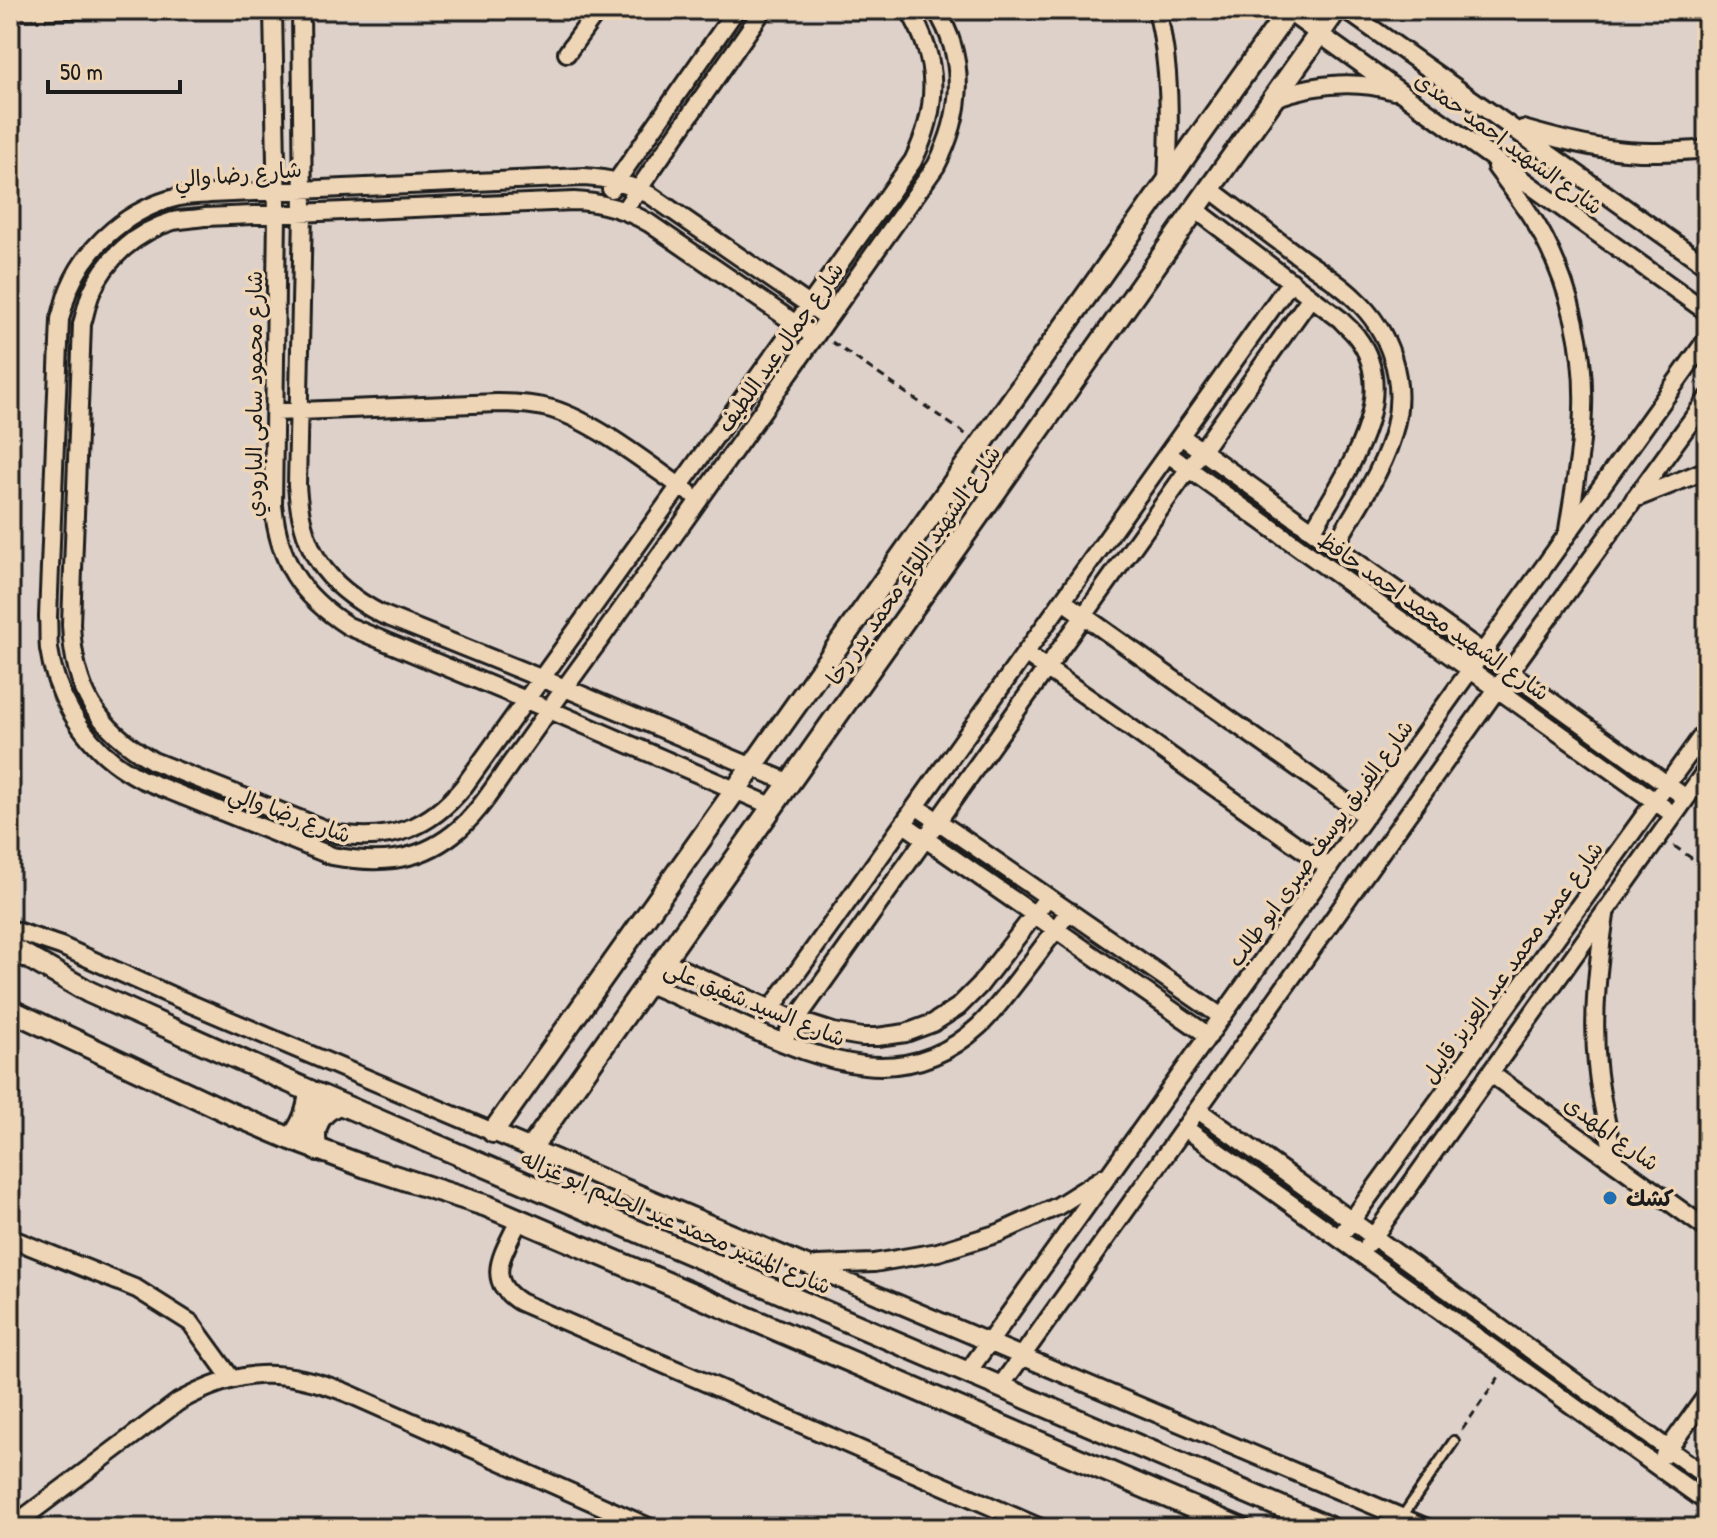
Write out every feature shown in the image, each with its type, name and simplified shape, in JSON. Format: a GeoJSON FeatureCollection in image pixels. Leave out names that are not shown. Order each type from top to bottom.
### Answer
{"type":"FeatureCollection","features":[{"type":"Feature","properties":{"kind":"street","name":"شارع محمود سامى البارودي"},"geometry":{"type":"LineString","coordinates":[[273,10],[277,191],[273,505],[283,554],[294,576],[309,596],[348,626],[772,806]]}},
{"type":"Feature","properties":{"kind":"street","name":"شارع محمود سامى البارودي"},"geometry":{"type":"LineString","coordinates":[[301,10],[303,213],[297,485],[298,512],[318,563],[357,602],[381,614],[788,782]]}},
{"type":"Feature","properties":{"kind":"street"},"geometry":{"type":"LineString","coordinates":[[567,53],[598,10]]}},
{"type":"Feature","properties":{"kind":"street"},"geometry":{"type":"LineString","coordinates":[[601,203],[736,10]]}},
{"type":"Feature","properties":{"kind":"street"},"geometry":{"type":"LineString","coordinates":[[624,210],[763,10]]}},
{"type":"Feature","properties":{"kind":"street","name":"شارع جمال عبد اللطيف"},"geometry":{"type":"LineString","coordinates":[[541,679],[913,161],[931,112],[933,83],[930,55],[909,10]]}},
{"type":"Feature","properties":{"kind":"street","name":"شارع جمال عبد اللطيف"},"geometry":{"type":"LineString","coordinates":[[565,688],[936,166],[947,144],[956,113],[958,81],[954,49],[936,10]]}},
{"type":"Feature","properties":{"kind":"street"},"geometry":{"type":"LineString","coordinates":[[1157,10],[1168,79],[1167,181]]}},
{"type":"Feature","properties":{"kind":"street","name":"شارع الشهيد اللواء محمد بدر رخا"},"geometry":{"type":"LineString","coordinates":[[493,1132],[1288,10]]}},
{"type":"Feature","properties":{"kind":"street","name":"شارع الشهيد احمد حمدى"},"geometry":{"type":"LineString","coordinates":[[1288,10],[1707,312]]}},
{"type":"Feature","properties":{"kind":"street","name":"شارع الشهيد اللواء محمد بدر رخا"},"geometry":{"type":"LineString","coordinates":[[531,1148],[1336,10]]}},
{"type":"Feature","properties":{"kind":"street","name":"شارع الشهيد احمد حمدى"},"geometry":{"type":"LineString","coordinates":[[1346,10],[1707,266]]}},
{"type":"Feature","properties":{"kind":"street"},"geometry":{"type":"LineString","coordinates":[[274,54],[302,53]]}},
{"type":"Feature","properties":{"kind":"street"},"geometry":{"type":"LineString","coordinates":[[1274,98],[1293,91],[1333,84],[1369,86],[1404,94]]}},
{"type":"Feature","properties":{"kind":"street"},"geometry":{"type":"LineString","coordinates":[[1508,125],[1559,140],[1610,150],[1661,153],[1707,149]]}},
{"type":"Feature","properties":{"kind":"street"},"geometry":{"type":"LineString","coordinates":[[1486,153],[1544,238],[1562,278],[1575,321],[1582,365],[1583,410],[1567,534]]}},
{"type":"Feature","properties":{"kind":"street","name":"شارع رضا والي"},"geometry":{"type":"LineString","coordinates":[[565,688],[471,818],[431,848],[382,862],[332,856],[141,779],[113,762],[90,739],[71,712],[57,682],[49,650],[60,319],[69,290],[83,263],[101,240],[125,221],[151,206],[180,197],[584,177],[616,181],[650,195],[828,318]]}},
{"type":"Feature","properties":{"kind":"street"},"geometry":{"type":"LineString","coordinates":[[1210,189],[1354,297],[1375,319],[1388,344],[1396,371],[1398,399],[1395,426],[1373,477],[1335,546]]}},
{"type":"Feature","properties":{"kind":"street","name":"شارع رضا والي"},"geometry":{"type":"LineString","coordinates":[[541,679],[451,801],[419,825],[380,837],[337,834],[153,761],[129,747],[108,728],[79,680],[72,652],[71,624],[82,324],[90,295],[103,269],[123,248],[147,231],[175,221],[574,201],[601,203],[649,223],[796,324],[816,334]]}},
{"type":"Feature","properties":{"kind":"street"},"geometry":{"type":"LineString","coordinates":[[1195,209],[1340,319],[1358,337],[1369,358],[1374,381],[1367,430],[1313,530]]}},
{"type":"Feature","properties":{"kind":"street"},"geometry":{"type":"LineString","coordinates":[[771,1009],[1291,281]]}},
{"type":"Feature","properties":{"kind":"street"},"geometry":{"type":"LineString","coordinates":[[782,1042],[1311,297]]}},
{"type":"Feature","properties":{"kind":"street","name":"شارع الفريق يوسف صبرى ابو طالب"},"geometry":{"type":"LineString","coordinates":[[967,1373],[1707,339]]}},
{"type":"Feature","properties":{"kind":"street"},"geometry":{"type":"LineString","coordinates":[[1000,1387],[1707,399]]}},
{"type":"Feature","properties":{"kind":"street"},"geometry":{"type":"LineString","coordinates":[[275,412],[497,403],[550,409],[599,431],[699,499]]}},
{"type":"Feature","properties":{"kind":"street","name":"شارع الشهيد محمد احمد حافظ"},"geometry":{"type":"LineString","coordinates":[[1181,436],[1686,798]]}},
{"type":"Feature","properties":{"kind":"street","name":"شارع الشهيد محمد احمد حافظ"},"geometry":{"type":"LineString","coordinates":[[1168,454],[1674,815]]}},
{"type":"Feature","properties":{"kind":"street"},"geometry":{"type":"LineString","coordinates":[[1633,500],[1707,470]]}},
{"type":"Feature","properties":{"kind":"street"},"geometry":{"type":"LineString","coordinates":[[52,521],[75,522]]}},
{"type":"Feature","properties":{"kind":"street"},"geometry":{"type":"LineString","coordinates":[[1063,601],[1366,816]]}},
{"type":"Feature","properties":{"kind":"street"},"geometry":{"type":"LineString","coordinates":[[1025,653],[1329,868]]}},
{"type":"Feature","properties":{"kind":"street","name":"شارع عميد محمد عبد العزيز قابيل"},"geometry":{"type":"LineString","coordinates":[[1339,1238],[1707,729]]}},
{"type":"Feature","properties":{"kind":"street","name":"شارع عميد محمد عبد العزيز قابيل"},"geometry":{"type":"LineString","coordinates":[[1361,1254],[1707,769]]}},
{"type":"Feature","properties":{"kind":"street"},"geometry":{"type":"LineString","coordinates":[[916,806],[1222,1017]]}},
{"type":"Feature","properties":{"kind":"street"},"geometry":{"type":"LineString","coordinates":[[267,830],[273,809]]}},
{"type":"Feature","properties":{"kind":"street"},"geometry":{"type":"LineString","coordinates":[[904,824],[1209,1036]]}},
{"type":"Feature","properties":{"kind":"street","name":"شارع السيد شفيق على"},"geometry":{"type":"LineString","coordinates":[[662,960],[796,1020],[833,1032],[862,1037],[906,1033],[933,1023],[958,1007],[979,986],[1048,897]]}},
{"type":"Feature","properties":{"kind":"street","name":"شارع السيد شفيق على"},"geometry":{"type":"LineString","coordinates":[[646,983],[782,1042],[839,1062],[864,1066],[914,1062],[938,1054],[979,1026],[1069,911]]}},
{"type":"Feature","properties":{"kind":"street"},"geometry":{"type":"LineString","coordinates":[[1606,911],[1598,961],[1596,1050],[1604,1113],[1615,1163]]}},
{"type":"Feature","properties":{"kind":"street"},"geometry":{"type":"LineString","coordinates":[[10,929],[61,946],[1427,1528]]}},
{"type":"Feature","properties":{"kind":"street","name":"شارع المشير محمد عبد الحليم ابو غزاله"},"geometry":{"type":"LineString","coordinates":[[10,947],[89,992],[339,1104],[1330,1528]]}},
{"type":"Feature","properties":{"kind":"street"},"geometry":{"type":"LineString","coordinates":[[10,1010],[317,1150],[455,1194],[519,1220],[1240,1528]]}},
{"type":"Feature","properties":{"kind":"street"},"geometry":{"type":"LineString","coordinates":[[1499,1016],[1520,1031]]}},
{"type":"Feature","properties":{"kind":"street","name":"شارع المهدى"},"geometry":{"type":"LineString","coordinates":[[1490,1073],[1707,1229]]}},
{"type":"Feature","properties":{"kind":"street"},"geometry":{"type":"LineString","coordinates":[[291,1139],[305,1117],[310,1091]]}},
{"type":"Feature","properties":{"kind":"street"},"geometry":{"type":"LineString","coordinates":[[317,1150],[315,1134],[320,1118],[339,1104]]}},
{"type":"Feature","properties":{"kind":"street"},"geometry":{"type":"LineString","coordinates":[[1198,1110],[1707,1477]]}},
{"type":"Feature","properties":{"kind":"street"},"geometry":{"type":"LineString","coordinates":[[1185,1128],[1707,1502]]}},
{"type":"Feature","properties":{"kind":"street"},"geometry":{"type":"LineString","coordinates":[[810,1265],[874,1263],[938,1252],[999,1233],[1058,1206],[1112,1171]]}},
{"type":"Feature","properties":{"kind":"street"},"geometry":{"type":"LineString","coordinates":[[519,1220],[498,1271],[500,1283],[508,1295],[1041,1528]]}},
{"type":"Feature","properties":{"kind":"street"},"geometry":{"type":"LineString","coordinates":[[10,1238],[137,1289],[191,1323],[231,1378]]}},
{"type":"Feature","properties":{"kind":"street"},"geometry":{"type":"LineString","coordinates":[[10,1528],[178,1402],[231,1378],[260,1374],[289,1375],[317,1381],[651,1528]]}},
{"type":"Feature","properties":{"kind":"street"},"geometry":{"type":"LineString","coordinates":[[1656,1466],[1707,1395]]}},
{"type":"Feature","properties":{"kind":"lane"},"geometry":{"type":"LineString","coordinates":[[10,15],[131,12]]}},
{"type":"Feature","properties":{"kind":"lane"},"geometry":{"type":"LineString","coordinates":[[1402,1517],[1454,1441]]}},
{"type":"Feature","properties":{"kind":"path"},"geometry":{"type":"LineString","coordinates":[[1698,10],[1707,93]]}},
{"type":"Feature","properties":{"kind":"path"},"geometry":{"type":"LineString","coordinates":[[816,334],[980,444]]}},
{"type":"Feature","properties":{"kind":"path"},"geometry":{"type":"LineString","coordinates":[[1659,836],[1707,869]]}},
{"type":"Feature","properties":{"kind":"path"},"geometry":{"type":"LineString","coordinates":[[1454,1441],[1510,1360]]}},
{"type":"Feature","properties":{"kind":"place","name":"كشك"},"geometry":{"type":"Point","coordinates":[1610,1198]}}]}
